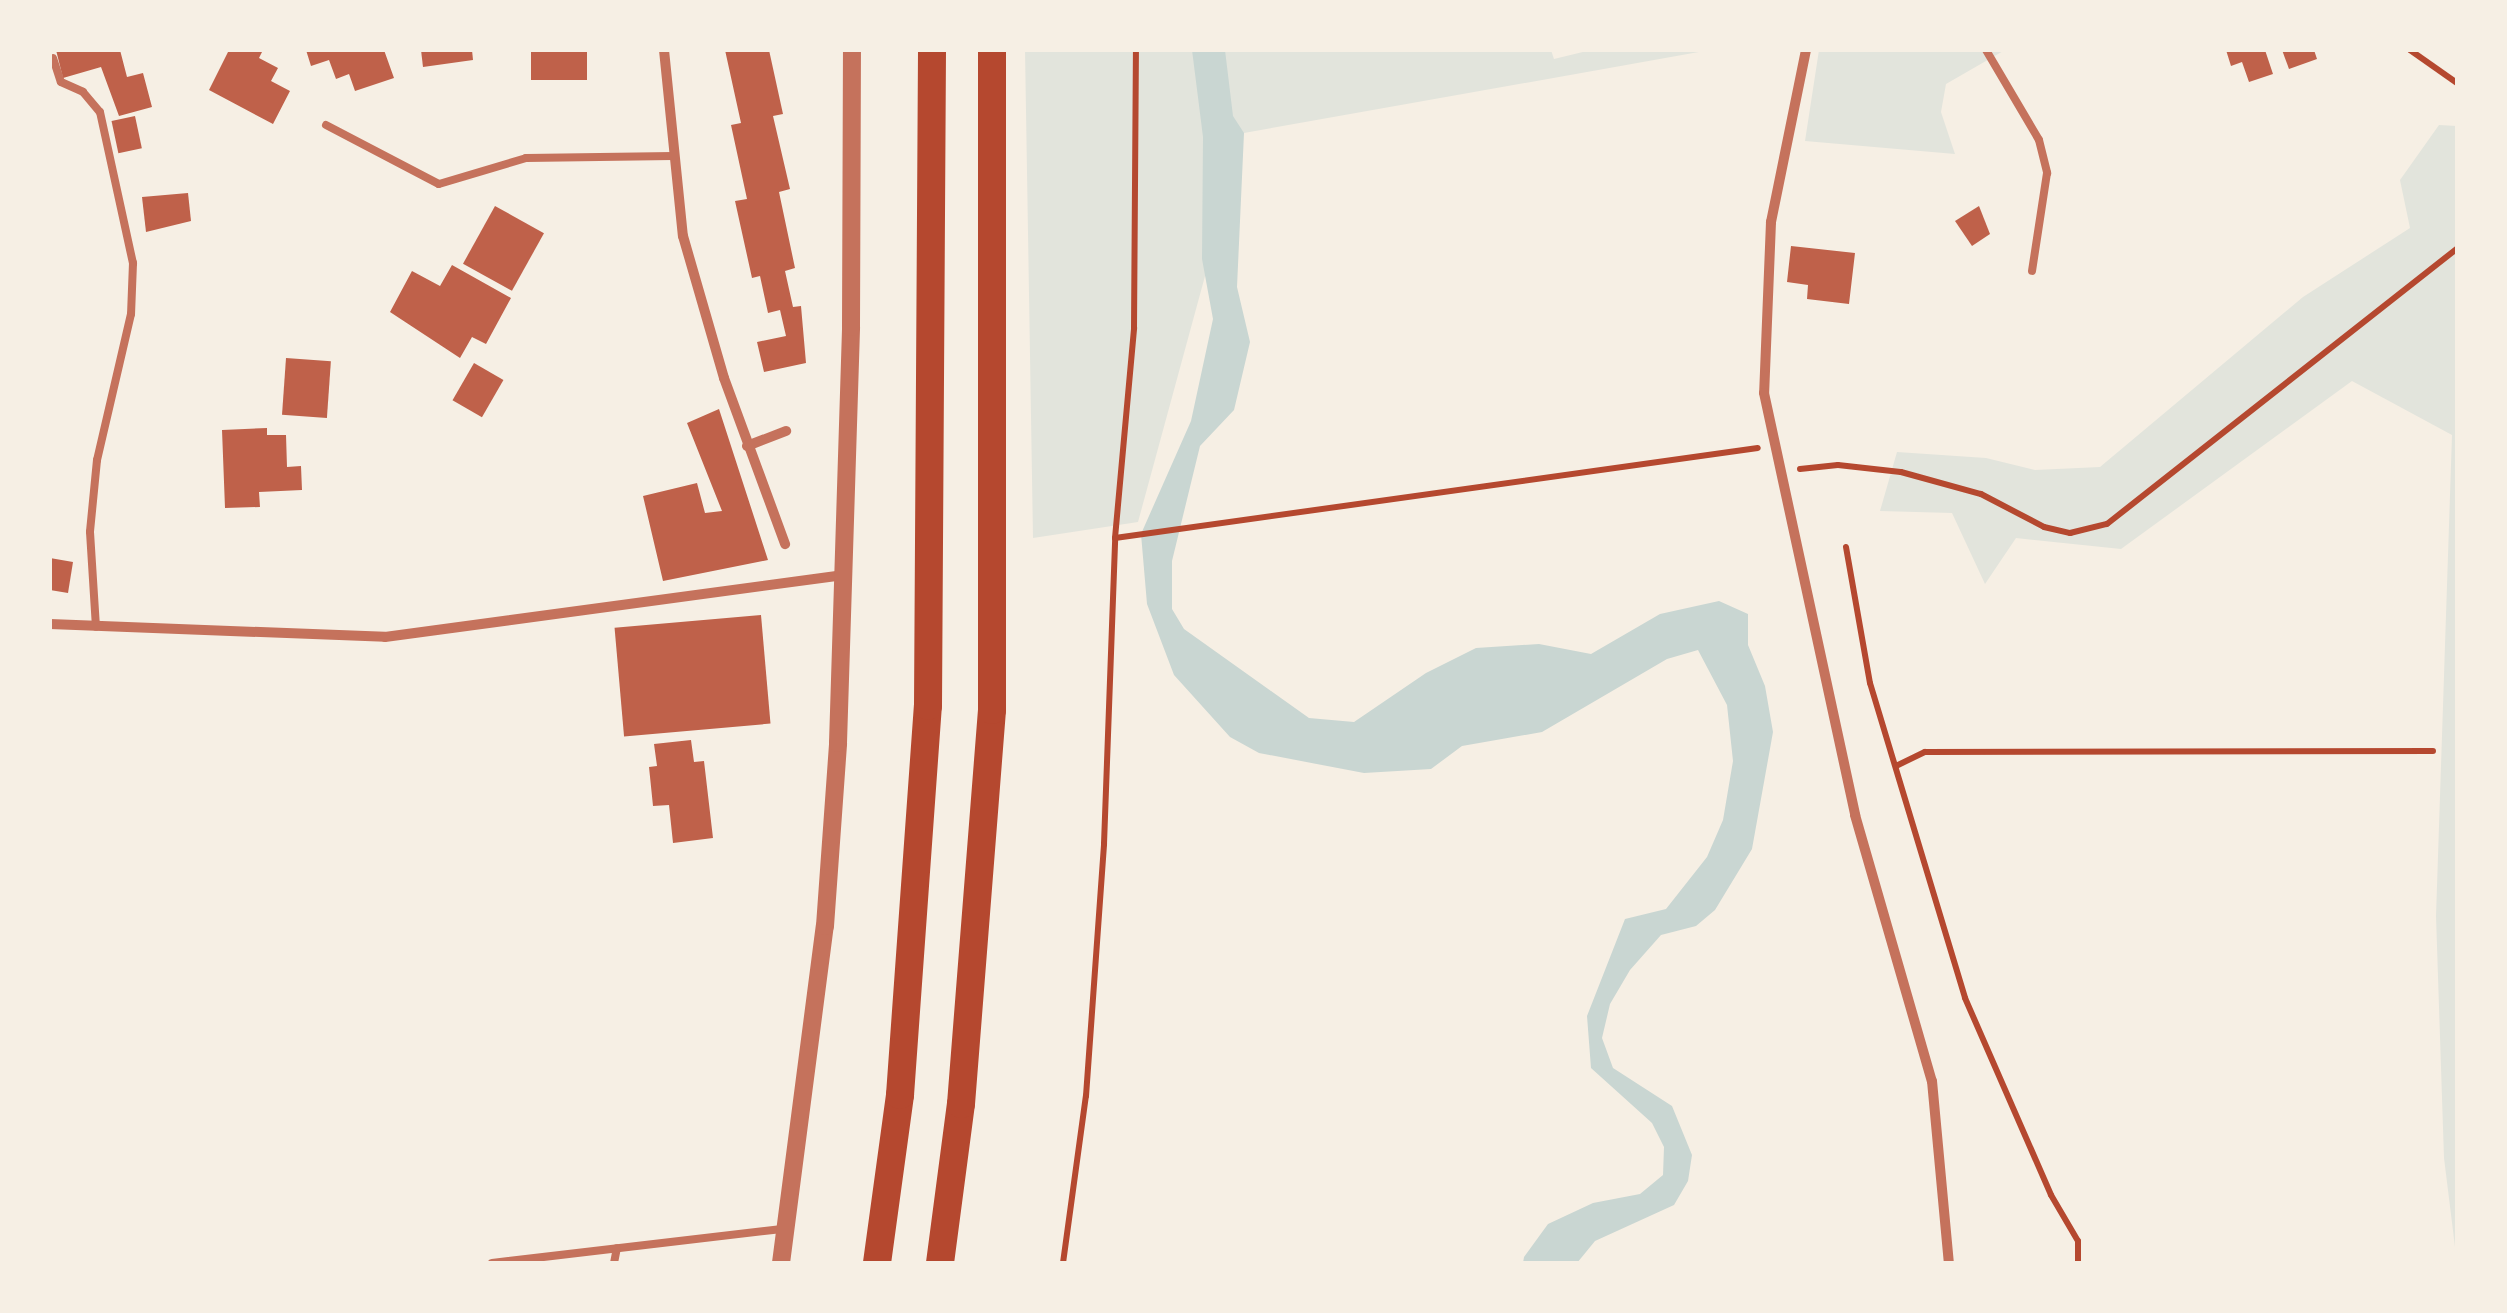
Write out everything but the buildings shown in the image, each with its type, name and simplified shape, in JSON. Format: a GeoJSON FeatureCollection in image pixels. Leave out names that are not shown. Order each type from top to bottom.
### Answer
{"type":"FeatureCollection","features":[{"type":"Feature","properties":{"kind":"highway"},"geometry":{"type":"LineString","coordinates":[[877,1263],[900,1095],[928,706],[932,50]]}},
{"type":"Feature","properties":{"kind":"highway"},"geometry":{"type":"LineString","coordinates":[[940,1263],[961,1104],[992,710],[992,50]]}},
{"type":"Feature","properties":{"kind":"street"},"geometry":{"type":"LineString","coordinates":[[664,50],[684,236],[747,446],[785,544]]}},
{"type":"Feature","properties":{"kind":"street"},"geometry":{"type":"LineString","coordinates":[[781,1263],[825,926],[845,575],[852,50]]}},
{"type":"Feature","properties":{"kind":"street"},"geometry":{"type":"LineString","coordinates":[[1806,50],[1764,289],[1764,394],[1772,446],[1855,816],[1932,1081],[1949,1263]]}},
{"type":"Feature","properties":{"kind":"street"},"geometry":{"type":"LineString","coordinates":[[747,446],[786,431]]}},
{"type":"Feature","properties":{"kind":"street"},"geometry":{"type":"LineString","coordinates":[[50,624],[385,638],[845,575]]}},
{"type":"Feature","properties":{"kind":"lane"},"geometry":{"type":"LineString","coordinates":[[1986,50],[2039,140],[2047,173],[2032,271]]}},
{"type":"Feature","properties":{"kind":"lane"},"geometry":{"type":"LineString","coordinates":[[53,58],[61,82],[83,92],[100,112],[132,263],[130,314],[97,460],[90,552],[96,628]]}},
{"type":"Feature","properties":{"kind":"lane"},"geometry":{"type":"LineString","coordinates":[[326,125],[439,184],[526,158],[673,156]]}},
{"type":"Feature","properties":{"kind":"lane"},"geometry":{"type":"LineString","coordinates":[[492,1263],[787,1228]]}},
{"type":"Feature","properties":{"kind":"lane"},"geometry":{"type":"LineString","coordinates":[[614,1263],[618,1248]]}},
{"type":"Feature","properties":{"kind":"path"},"geometry":{"type":"LineString","coordinates":[[1062,1263],[1086,1096],[1115,538],[1134,328],[1136,50]]}},
{"type":"Feature","properties":{"kind":"path"},"geometry":{"type":"LineString","coordinates":[[2410,50],[2457,83]]}},
{"type":"Feature","properties":{"kind":"path"},"geometry":{"type":"LineString","coordinates":[[1779,472],[1838,464],[1901,472],[1981,494],[2044,527],[2070,532],[2107,524],[2457,250]]}},
{"type":"Feature","properties":{"kind":"path"},"geometry":{"type":"LineString","coordinates":[[1115,538],[1180,532],[1772,446]]}},
{"type":"Feature","properties":{"kind":"path"},"geometry":{"type":"LineString","coordinates":[[1846,546],[1870,683],[1964,998],[2051,1196],[2078,1240],[2078,1263]]}},
{"type":"Feature","properties":{"kind":"path"},"geometry":{"type":"LineString","coordinates":[[1896,766],[1924,752],[2433,751]]}},
{"type":"Feature","properties":{"kind":"shaded area"},"geometry":{"type":"Polygon","coordinates":[[[1025,50],[1551,50],[1554,59],[1591,50],[1710,50],[1244,133],[1138,522],[1033,538],[1025,50]]]}},
{"type":"Feature","properties":{"kind":"shaded area"},"geometry":{"type":"Polygon","coordinates":[[[1192,50],[1225,50],[1233,116],[1244,133],[1237,287],[1250,342],[1234,410],[1200,446],[1172,561],[1172,609],[1184,629],[1309,718],[1354,722],[1426,673],[1476,648],[1539,644],[1591,654],[1660,614],[1719,601],[1748,614],[1748,645],[1765,686],[1773,732],[1752,849],[1715,910],[1696,926],[1661,935],[1630,970],[1610,1004],[1602,1038],[1613,1068],[1672,1106],[1692,1155],[1688,1181],[1674,1205],[1595,1241],[1577,1263],[1523,1263],[1548,1224],[1593,1203],[1640,1194],[1663,1175],[1664,1147],[1652,1123],[1591,1068],[1587,1016],[1625,919],[1666,909],[1707,857],[1723,820],[1733,761],[1727,705],[1698,650],[1667,659],[1542,732],[1462,746],[1431,769],[1364,773],[1259,753],[1230,737],[1174,675],[1147,604],[1141,534],[1191,421],[1213,319],[1202,259],[1203,137],[1192,50]]]}},
{"type":"Feature","properties":{"kind":"shaded area"},"geometry":{"type":"Polygon","coordinates":[[[1819,50],[2005,50],[1946,84],[1941,112],[1955,154],[1805,141],[1819,50]]]}},
{"type":"Feature","properties":{"kind":"shaded area"},"geometry":{"type":"Polygon","coordinates":[[[2439,125],[2457,126],[2457,1263],[2444,1158],[2436,916],[2452,435],[2352,381],[2121,549],[2016,538],[1985,584],[1952,513],[1880,511],[1897,452],[1986,458],[2035,470],[2100,467],[2303,297],[2410,228],[2400,180],[2439,125]]]}}]}
